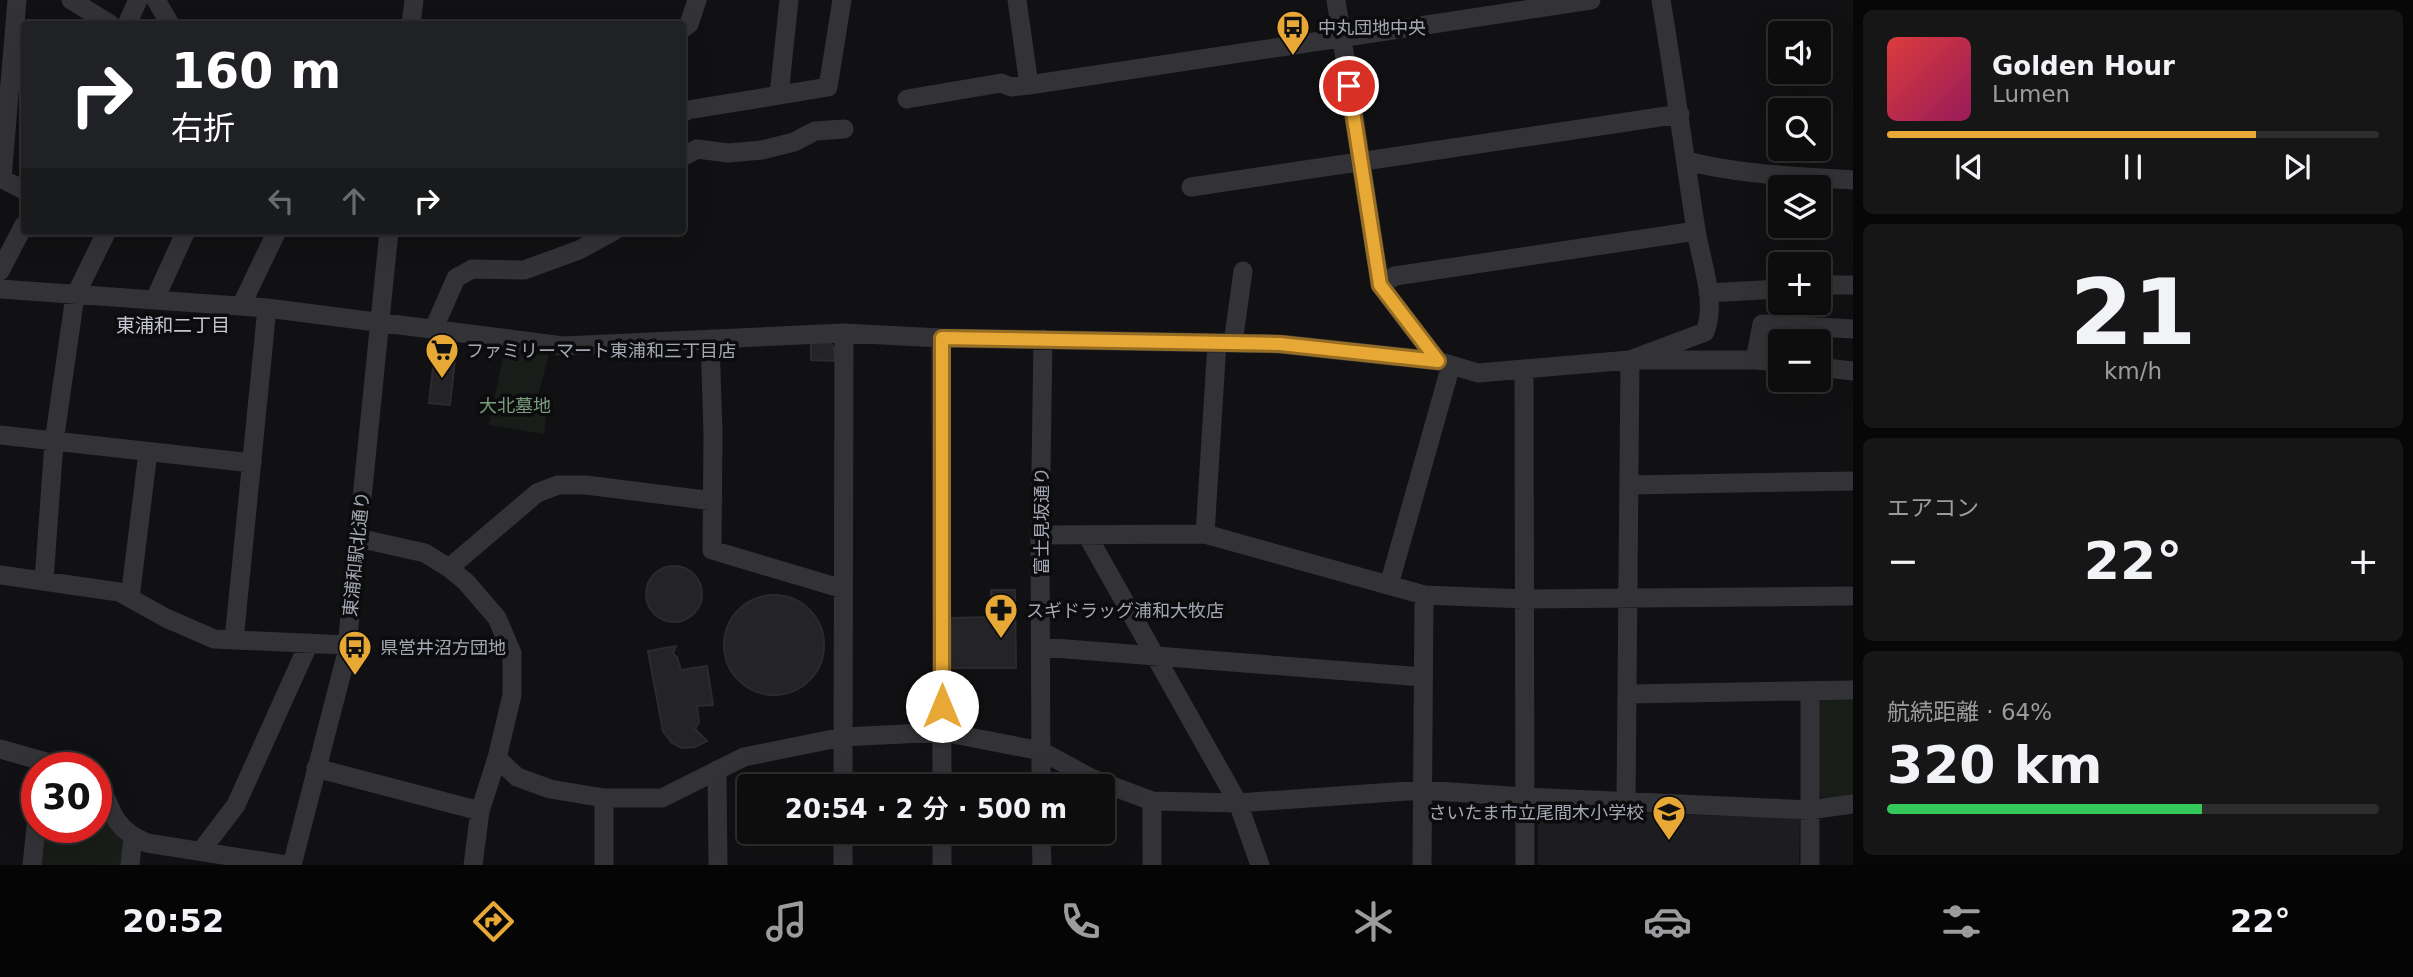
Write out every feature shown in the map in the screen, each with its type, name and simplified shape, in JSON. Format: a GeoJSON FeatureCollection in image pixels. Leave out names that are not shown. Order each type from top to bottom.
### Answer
{"type":"FeatureCollection","features":[{"type":"Feature","properties":{"kind":"street"},"geometry":{"type":"LineString","coordinates":[[17,0],[2,179],[21,188]]}},
{"type":"Feature","properties":{"kind":"street"},"geometry":{"type":"LineString","coordinates":[[71,0],[105,21]]}},
{"type":"Feature","properties":{"kind":"street"},"geometry":{"type":"LineString","coordinates":[[128,21],[138,0]]}},
{"type":"Feature","properties":{"kind":"street"},"geometry":{"type":"LineString","coordinates":[[156,0],[168,21]]}},
{"type":"Feature","properties":{"kind":"street"},"geometry":{"type":"LineString","coordinates":[[411,21],[414,0]]}},
{"type":"Feature","properties":{"kind":"street"},"geometry":{"type":"LineString","coordinates":[[686,26],[697,0]]}},
{"type":"Feature","properties":{"kind":"street"},"geometry":{"type":"LineString","coordinates":[[779,95],[789,0]]}},
{"type":"Feature","properties":{"kind":"street"},"geometry":{"type":"LineString","coordinates":[[686,111],[828,87],[842,0]]}},
{"type":"Feature","properties":{"kind":"street"},"geometry":{"type":"LineString","coordinates":[[1017,0],[1029,85]]}},
{"type":"Feature","properties":{"kind":"street"},"geometry":{"type":"LineString","coordinates":[[1336,0],[1380,285],[1444,363]]}},
{"type":"Feature","properties":{"kind":"street"},"geometry":{"type":"LineString","coordinates":[[908,99],[1001,83],[1011,87],[1029,85],[1591,0]]}},
{"type":"Feature","properties":{"kind":"street"},"geometry":{"type":"LineString","coordinates":[[1630,360],[1705,331],[1709,322],[1708,293],[1661,0]]}},
{"type":"Feature","properties":{"kind":"street"},"geometry":{"type":"LineString","coordinates":[[1191,187],[1680,114]]}},
{"type":"Feature","properties":{"kind":"street"},"geometry":{"type":"LineString","coordinates":[[686,155],[697,149],[729,153],[762,150],[794,142],[815,131],[844,129]]}},
{"type":"Feature","properties":{"kind":"street"},"geometry":{"type":"LineString","coordinates":[[1687,161],[1714,168],[1754,173],[1853,180]]}},
{"type":"Feature","properties":{"kind":"street"},"geometry":{"type":"LineString","coordinates":[[1380,285],[1395,276],[1696,230]]}},
{"type":"Feature","properties":{"kind":"street"},"geometry":{"type":"LineString","coordinates":[[0,271],[21,231]]}},
{"type":"Feature","properties":{"kind":"street"},"geometry":{"type":"LineString","coordinates":[[44,581],[54,442],[75,296],[105,235]]}},
{"type":"Feature","properties":{"kind":"street"},"geometry":{"type":"LineString","coordinates":[[155,299],[184,235]]}},
{"type":"Feature","properties":{"kind":"street"},"geometry":{"type":"LineString","coordinates":[[241,306],[275,235]]}},
{"type":"Feature","properties":{"kind":"street","name":"東浦和駅北通り"},"geometry":{"type":"LineString","coordinates":[[292,865],[347,645],[380,321],[386,235]]}},
{"type":"Feature","properties":{"kind":"street"},"geometry":{"type":"LineString","coordinates":[[434,328],[456,278],[472,269],[524,270],[579,250],[607,235]]}},
{"type":"Feature","properties":{"kind":"street"},"geometry":{"type":"LineString","coordinates":[[1205,534],[1225,343],[1243,271]]}},
{"type":"Feature","properties":{"kind":"street"},"geometry":{"type":"LineString","coordinates":[[1831,285],[1853,285]]}},
{"type":"Feature","properties":{"kind":"street"},"geometry":{"type":"LineString","coordinates":[[0,289],[267,308],[563,346],[844,333],[942,338],[1280,344],[1444,363],[1478,373],[1630,360],[1768,361]]}},
{"type":"Feature","properties":{"kind":"street"},"geometry":{"type":"LineString","coordinates":[[1708,293],[1768,290]]}},
{"type":"Feature","properties":{"kind":"street"},"geometry":{"type":"LineString","coordinates":[[234,640],[267,308]]}},
{"type":"Feature","properties":{"kind":"street"},"geometry":{"type":"LineString","coordinates":[[1755,360],[1762,324],[1853,329]]}},
{"type":"Feature","properties":{"kind":"street"},"geometry":{"type":"LineString","coordinates":[[843,774],[844,333]]}},
{"type":"Feature","properties":{"kind":"street"},"geometry":{"type":"LineString","coordinates":[[942,338],[942,774]]}},
{"type":"Feature","properties":{"kind":"street"},"geometry":{"type":"LineString","coordinates":[[710,339],[712,550],[843,589]]}},
{"type":"Feature","properties":{"kind":"street","name":"富士見坂通り"},"geometry":{"type":"LineString","coordinates":[[1041,774],[1040,535],[1043,340]]}},
{"type":"Feature","properties":{"kind":"street"},"geometry":{"type":"LineString","coordinates":[[1626,802],[1630,360]]}},
{"type":"Feature","properties":{"kind":"street"},"geometry":{"type":"LineString","coordinates":[[1389,585],[1444,363]]}},
{"type":"Feature","properties":{"kind":"street"},"geometry":{"type":"LineString","coordinates":[[1831,368],[1853,371]]}},
{"type":"Feature","properties":{"kind":"street"},"geometry":{"type":"LineString","coordinates":[[1524,369],[1525,865]]}},
{"type":"Feature","properties":{"kind":"street"},"geometry":{"type":"LineString","coordinates":[[0,435],[252,463]]}},
{"type":"Feature","properties":{"kind":"street"},"geometry":{"type":"LineString","coordinates":[[130,598],[148,452]]}},
{"type":"Feature","properties":{"kind":"street"},"geometry":{"type":"LineString","coordinates":[[1629,485],[1853,481]]}},
{"type":"Feature","properties":{"kind":"street"},"geometry":{"type":"LineString","coordinates":[[449,568],[537,493],[558,485],[586,485],[713,501]]}},
{"type":"Feature","properties":{"kind":"street"},"geometry":{"type":"LineString","coordinates":[[1040,535],[1205,534],[1424,595],[1525,599],[1853,596]]}},
{"type":"Feature","properties":{"kind":"street"},"geometry":{"type":"LineString","coordinates":[[1087,535],[1238,803],[1260,865]]}},
{"type":"Feature","properties":{"kind":"street"},"geometry":{"type":"LineString","coordinates":[[358,538],[425,553],[449,568],[466,582],[497,618],[512,653],[512,695],[497,758],[480,811],[473,865]]}},
{"type":"Feature","properties":{"kind":"street"},"geometry":{"type":"LineString","coordinates":[[0,575],[119,592],[166,618],[215,639],[347,645]]}},
{"type":"Feature","properties":{"kind":"street"},"geometry":{"type":"LineString","coordinates":[[1422,865],[1424,595]]}},
{"type":"Feature","properties":{"kind":"street"},"geometry":{"type":"LineString","coordinates":[[201,851],[236,805],[309,643]]}},
{"type":"Feature","properties":{"kind":"street"},"geometry":{"type":"LineString","coordinates":[[1041,647],[1423,677]]}},
{"type":"Feature","properties":{"kind":"street"},"geometry":{"type":"LineString","coordinates":[[1627,694],[1853,690]]}},
{"type":"Feature","properties":{"kind":"street"},"geometry":{"type":"LineString","coordinates":[[1810,691],[1810,865]]}},
{"type":"Feature","properties":{"kind":"street"},"geometry":{"type":"LineString","coordinates":[[497,758],[517,777],[550,789],[604,798],[662,798],[744,757],[843,737],[943,732],[1041,751],[1093,779],[1153,801],[1238,803],[1422,790],[1810,810],[1853,804]]}},
{"type":"Feature","properties":{"kind":"street"},"geometry":{"type":"LineString","coordinates":[[0,749],[21,757]]}},
{"type":"Feature","properties":{"kind":"street"},"geometry":{"type":"LineString","coordinates":[[316,768],[480,811]]}},
{"type":"Feature","properties":{"kind":"street"},"geometry":{"type":"LineString","coordinates":[[718,770],[718,865]]}},
{"type":"Feature","properties":{"kind":"street"},"geometry":{"type":"LineString","coordinates":[[604,798],[604,865]]}},
{"type":"Feature","properties":{"kind":"street"},"geometry":{"type":"LineString","coordinates":[[1152,865],[1153,801]]}},
{"type":"Feature","properties":{"kind":"street"},"geometry":{"type":"LineString","coordinates":[[112,812],[117,822],[133,837],[146,843],[286,865]]}},
{"type":"Feature","properties":{"kind":"street"},"geometry":{"type":"LineString","coordinates":[[130,865],[133,837]]}},
{"type":"Feature","properties":{"kind":"street"},"geometry":{"type":"LineString","coordinates":[[32,865],[34,843]]}},
{"type":"Feature","properties":{"kind":"street"},"geometry":{"type":"LineString","coordinates":[[843,844],[843,865]]}},
{"type":"Feature","properties":{"kind":"street"},"geometry":{"type":"LineString","coordinates":[[942,844],[942,865]]}},
{"type":"Feature","properties":{"kind":"street"},"geometry":{"type":"LineString","coordinates":[[1041,844],[1042,865]]}},
{"type":"Feature","properties":{"kind":"shaded area","name":"さいたま市立尾間木小学校"},"geometry":{"type":"Polygon","coordinates":[[[1538,810],[1800,818],[1799,865],[1538,865],[1538,810]]]}},
{"type":"Feature","properties":{"kind":"green space","name":"大北墓地"},"geometry":{"type":"Polygon","coordinates":[[[505,346],[550,351],[537,400],[548,403],[544,434],[489,425],[505,346]]]}},
{"type":"Feature","properties":{"kind":"green space"},"geometry":{"type":"Polygon","coordinates":[[[1821,696],[1853,696],[1853,796],[1825,799],[1819,796],[1817,704],[1821,696]]]}},
{"type":"Feature","properties":{"kind":"green space"},"geometry":{"type":"Polygon","coordinates":[[[112,822],[126,843],[124,865],[38,865],[40,843],[112,843],[112,822]]]}},
{"type":"Feature","properties":{"kind":"building"},"geometry":{"type":"Polygon","coordinates":[[[811,341],[829,342],[834,347],[834,361],[811,360],[811,341]]]}},
{"type":"Feature","properties":{"kind":"building"},"geometry":{"type":"Polygon","coordinates":[[[434,358],[455,360],[450,405],[429,403],[434,358]]]}},
{"type":"Feature","properties":{"kind":"building"},"geometry":{"type":"Polygon","coordinates":[[[669,566],[679,566],[694,574],[700,583],[700,605],[694,614],[679,622],[669,622],[651,610],[646,599],[646,589],[658,571],[669,566]]]}},
{"type":"Feature","properties":{"kind":"building"},"geometry":{"type":"Polygon","coordinates":[[[991,590],[1015,590],[1016,668],[951,668],[951,618],[991,617],[991,590]]]}},
{"type":"Feature","properties":{"kind":"building"},"geometry":{"type":"Polygon","coordinates":[[[764,595],[784,595],[810,609],[821,626],[824,645],[821,664],[810,681],[784,695],[764,695],[746,687],[732,673],[724,655],[724,635],[732,617],[746,603],[764,595]]]}},
{"type":"Feature","properties":{"kind":"building"},"geometry":{"type":"Polygon","coordinates":[[[676,646],[673,654],[677,657],[681,670],[707,666],[713,705],[697,706],[699,722],[695,729],[707,741],[695,747],[682,748],[672,743],[663,731],[648,651],[676,646]]]}},
{"type":"Feature","properties":{"kind":"place","name":"中丸団地中央"},"geometry":{"type":"Point","coordinates":[1293,57]}},
{"type":"Feature","properties":{"kind":"place","name":"ファミリーマート東浦和三丁目店"},"geometry":{"type":"Point","coordinates":[442,380]}},
{"type":"Feature","properties":{"kind":"place","name":"スギドラッグ浦和大牧店"},"geometry":{"type":"Point","coordinates":[1001,640]}},
{"type":"Feature","properties":{"kind":"place","name":"県営井沼方団地"},"geometry":{"type":"Point","coordinates":[355,677]}},
{"type":"Feature","properties":{"kind":"place","name":"さいたま市立尾間木小学校"},"geometry":{"type":"Point","coordinates":[1669,842]}},
{"type":"Feature","properties":{"kind":"district","name":"東浦和二丁目"},"geometry":{"type":"Point","coordinates":[173,325]}},
{"type":"Feature","properties":{"kind":"route"},"geometry":{"type":"LineString","coordinates":[[942,706],[942,338],[1280,344],[1438,361],[1380,285],[1349,86]]}}]}
